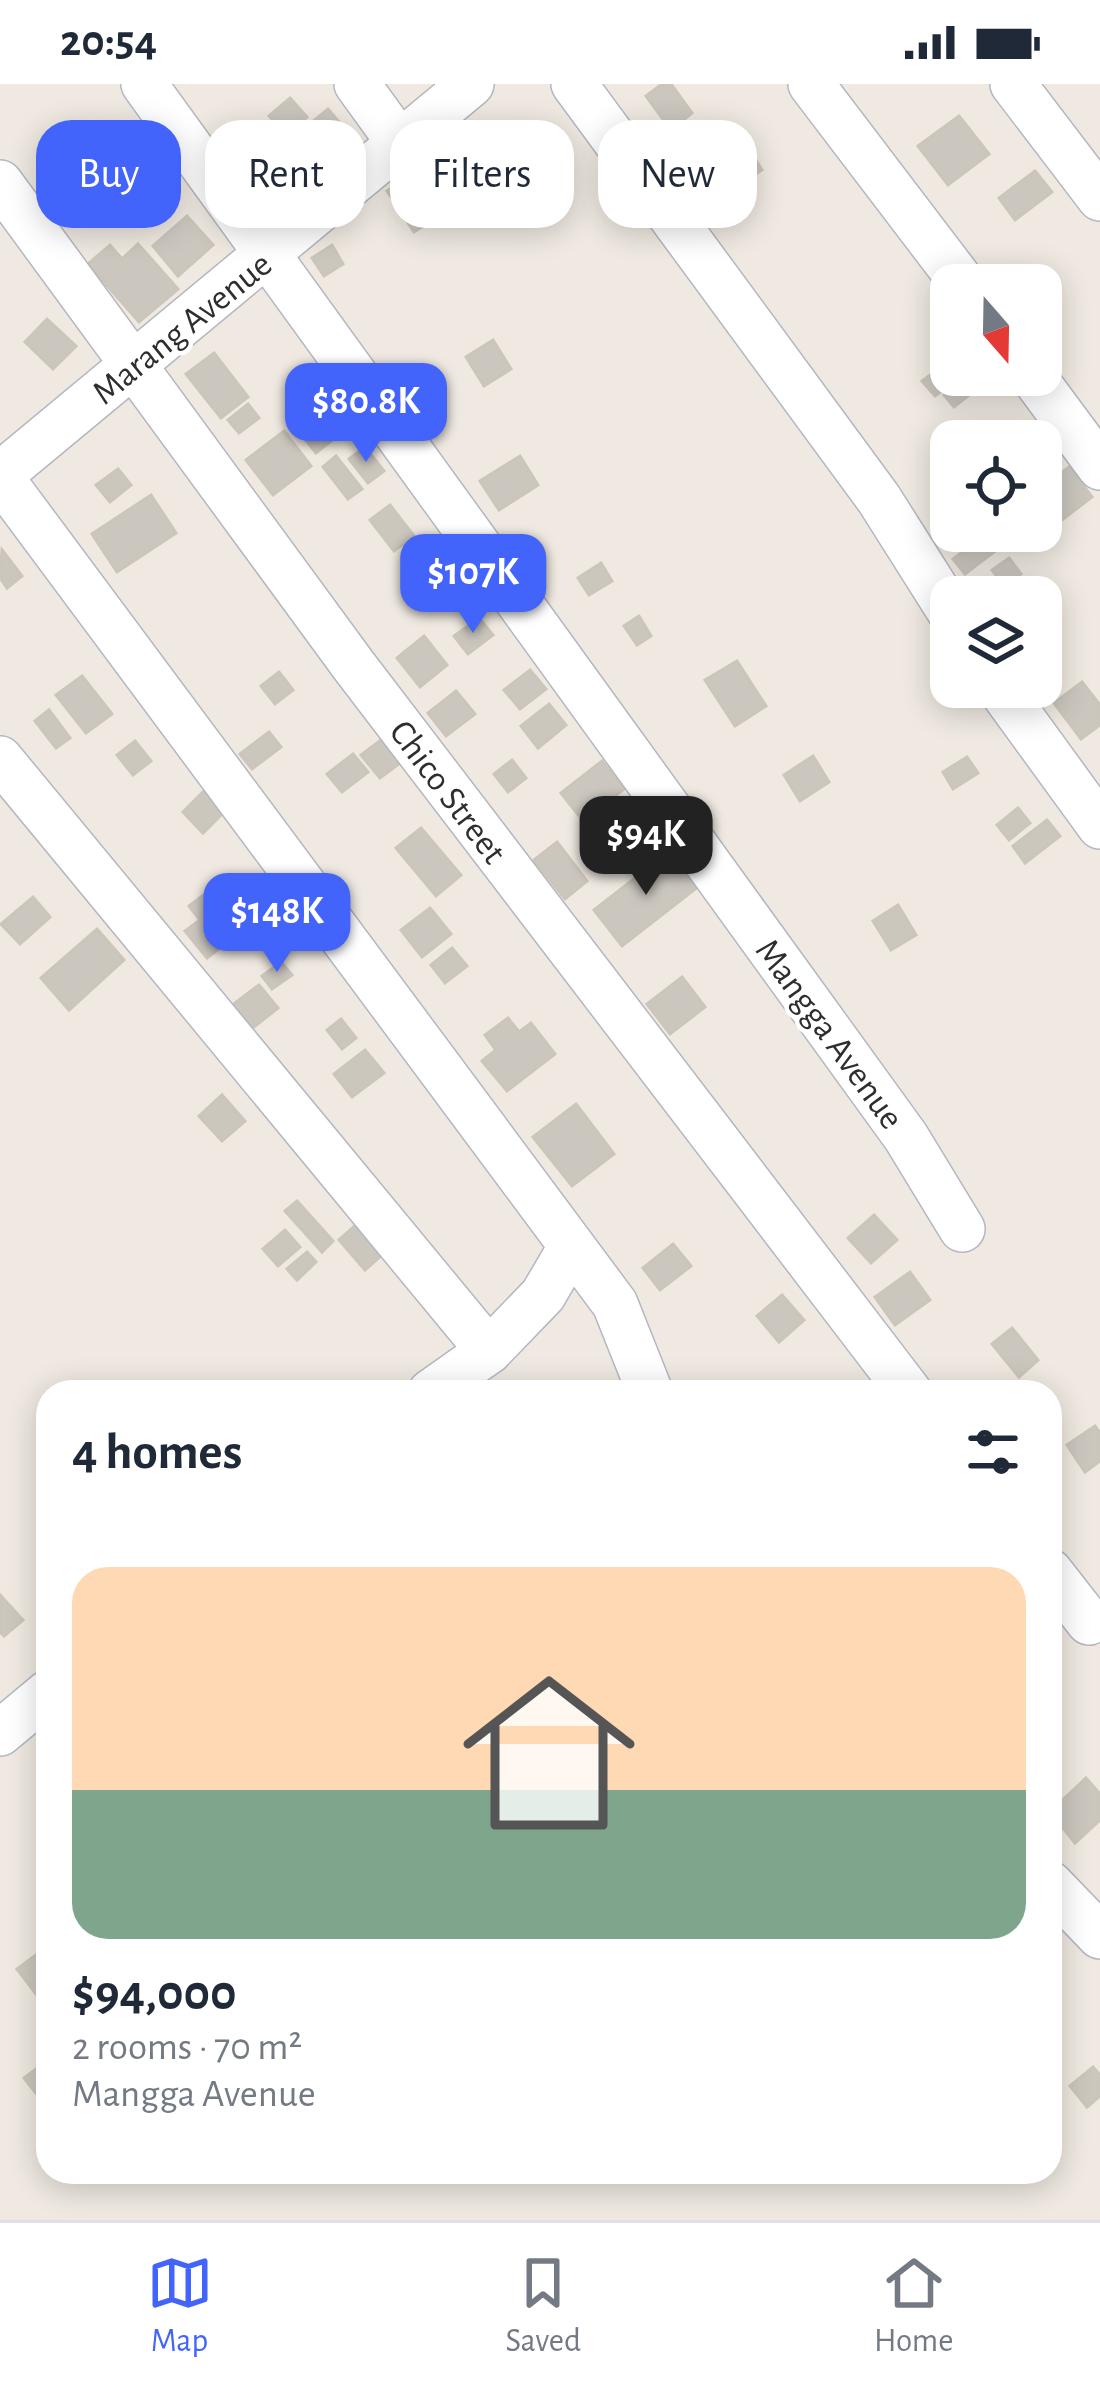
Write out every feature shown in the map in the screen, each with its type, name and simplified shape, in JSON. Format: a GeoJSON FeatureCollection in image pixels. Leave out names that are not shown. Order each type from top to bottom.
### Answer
{"type":"FeatureCollection","features":[{"type":"Feature","properties":{"kind":"street","name":"Mangga Avenue"},"geometry":{"type":"LineString","coordinates":[[144,84],[905,1137],[962,1229]]}},
{"type":"Feature","properties":{"kind":"street"},"geometry":{"type":"LineString","coordinates":[[357,84],[390,130]]}},
{"type":"Feature","properties":{"kind":"street","name":"Marang Avenue"},"geometry":{"type":"LineString","coordinates":[[426,120],[471,84]]}},
{"type":"Feature","properties":{"kind":"street"},"geometry":{"type":"LineString","coordinates":[[574,84],[879,499],[930,580]]}},
{"type":"Feature","properties":{"kind":"street"},"geometry":{"type":"LineString","coordinates":[[811,84],[948,264]]}},
{"type":"Feature","properties":{"kind":"street"},"geometry":{"type":"LineString","coordinates":[[1013,84],[1100,198]]}},
{"type":"Feature","properties":{"kind":"street","name":"Marang Avenue"},"geometry":{"type":"LineString","coordinates":[[0,476],[270,255],[390,150]]}},
{"type":"Feature","properties":{"kind":"street","name":"Chico Street"},"geometry":{"type":"LineString","coordinates":[[0,183],[368,685],[900,1380]]}},
{"type":"Feature","properties":{"kind":"street"},"geometry":{"type":"LineString","coordinates":[[1048,396],[1100,467]]}},
{"type":"Feature","properties":{"kind":"street"},"geometry":{"type":"LineString","coordinates":[[0,476],[570,1250],[615,1304],[645,1380]]}},
{"type":"Feature","properties":{"kind":"street"},"geometry":{"type":"LineString","coordinates":[[1014,708],[1100,826]]}},
{"type":"Feature","properties":{"kind":"street"},"geometry":{"type":"LineString","coordinates":[[0,759],[489,1351]]}},
{"type":"Feature","properties":{"kind":"street"},"geometry":{"type":"LineString","coordinates":[[448,1380],[489,1351],[543,1295],[570,1250]]}},
{"type":"Feature","properties":{"kind":"street"},"geometry":{"type":"LineString","coordinates":[[1062,1588],[1089,1622]]}},
{"type":"Feature","properties":{"kind":"street"},"geometry":{"type":"LineString","coordinates":[[0,1733],[36,1703]]}},
{"type":"Feature","properties":{"kind":"street"},"geometry":{"type":"LineString","coordinates":[[1062,1896],[1100,1936]]}},
{"type":"Feature","properties":{"kind":"building"},"geometry":{"type":"Polygon","coordinates":[[[662,84],[671,84],[692,113],[683,120],[664,120],[646,96],[662,84]]]}},
{"type":"Feature","properties":{"kind":"building"},"geometry":{"type":"Polygon","coordinates":[[[290,98],[307,117],[273,120],[269,116],[290,98]]]}},
{"type":"Feature","properties":{"kind":"building"},"geometry":{"type":"Polygon","coordinates":[[[328,109],[337,120],[315,120],[328,109]]]}},
{"type":"Feature","properties":{"kind":"building"},"geometry":{"type":"Polygon","coordinates":[[[959,116],[989,154],[948,185],[918,146],[959,116]]]}},
{"type":"Feature","properties":{"kind":"building"},"geometry":{"type":"Polygon","coordinates":[[[1035,171],[1052,192],[1015,220],[999,198],[1035,171]]]}},
{"type":"Feature","properties":{"kind":"building"},"geometry":{"type":"Polygon","coordinates":[[[187,216],[213,245],[178,276],[153,246],[173,228],[181,228],[187,216]]]}},
{"type":"Feature","properties":{"kind":"building"},"geometry":{"type":"Polygon","coordinates":[[[138,244],[178,289],[139,322],[88,264],[110,245],[122,259],[138,244]]]}},
{"type":"Feature","properties":{"kind":"building"},"geometry":{"type":"Polygon","coordinates":[[[332,245],[343,264],[324,276],[312,258],[332,245]]]}},
{"type":"Feature","properties":{"kind":"building"},"geometry":{"type":"Polygon","coordinates":[[[47,319],[76,346],[53,369],[25,342],[47,319]]]}},
{"type":"Feature","properties":{"kind":"building"},"geometry":{"type":"Polygon","coordinates":[[[493,340],[511,369],[484,386],[466,357],[493,340]]]}},
{"type":"Feature","properties":{"kind":"building"},"geometry":{"type":"Polygon","coordinates":[[[214,353],[248,397],[221,418],[186,374],[214,353]]]}},
{"type":"Feature","properties":{"kind":"building"},"geometry":{"type":"Polygon","coordinates":[[[945,396],[968,396],[954,407],[945,396]]]}},
{"type":"Feature","properties":{"kind":"building"},"geometry":{"type":"Polygon","coordinates":[[[323,399],[346,429],[316,453],[292,423],[323,399]]]}},
{"type":"Feature","properties":{"kind":"building"},"geometry":{"type":"Polygon","coordinates":[[[248,404],[259,418],[239,433],[228,420],[248,404]]]}},
{"type":"Feature","properties":{"kind":"building"},"geometry":{"type":"Polygon","coordinates":[[[284,431],[311,466],[273,495],[246,460],[284,431]]]}},
{"type":"Feature","properties":{"kind":"building"},"geometry":{"type":"Polygon","coordinates":[[[365,447],[384,471],[368,483],[349,459],[365,447]]]}},
{"type":"Feature","properties":{"kind":"building"},"geometry":{"type":"Polygon","coordinates":[[[336,456],[362,489],[348,499],[323,467],[336,456]]]}},
{"type":"Feature","properties":{"kind":"building"},"geometry":{"type":"Polygon","coordinates":[[[520,456],[538,485],[499,510],[480,481],[520,456]]]}},
{"type":"Feature","properties":{"kind":"building"},"geometry":{"type":"Polygon","coordinates":[[[1069,467],[1092,497],[1062,520],[1062,472],[1069,467]]]}},
{"type":"Feature","properties":{"kind":"building"},"geometry":{"type":"Polygon","coordinates":[[[118,469],[131,485],[110,502],[96,485],[118,469]]]}},
{"type":"Feature","properties":{"kind":"building"},"geometry":{"type":"Polygon","coordinates":[[[151,495],[176,533],[117,572],[92,534],[151,495]]]}},
{"type":"Feature","properties":{"kind":"building"},"geometry":{"type":"Polygon","coordinates":[[[390,505],[414,536],[394,551],[370,520],[390,505]]]}},
{"type":"Feature","properties":{"kind":"building"},"geometry":{"type":"Polygon","coordinates":[[[2,550],[22,576],[7,588],[0,578],[2,550]]]}},
{"type":"Feature","properties":{"kind":"building"},"geometry":{"type":"Polygon","coordinates":[[[962,552],[994,552],[965,574],[953,559],[962,552]]]}},
{"type":"Feature","properties":{"kind":"building"},"geometry":{"type":"Polygon","coordinates":[[[442,554],[455,571],[436,586],[423,568],[442,554]]]}},
{"type":"Feature","properties":{"kind":"building"},"geometry":{"type":"Polygon","coordinates":[[[1009,558],[1021,574],[996,576],[992,570],[1009,558]]]}},
{"type":"Feature","properties":{"kind":"building"},"geometry":{"type":"Polygon","coordinates":[[[601,563],[612,581],[589,595],[578,578],[601,563]]]}},
{"type":"Feature","properties":{"kind":"building"},"geometry":{"type":"Polygon","coordinates":[[[471,584],[484,601],[466,615],[453,598],[471,584]]]}},
{"type":"Feature","properties":{"kind":"building"},"geometry":{"type":"Polygon","coordinates":[[[639,616],[651,636],[637,645],[624,626],[639,616]]]}},
{"type":"Feature","properties":{"kind":"building"},"geometry":{"type":"Polygon","coordinates":[[[479,618],[493,635],[468,654],[454,636],[479,618]]]}},
{"type":"Feature","properties":{"kind":"building"},"geometry":{"type":"Polygon","coordinates":[[[424,636],[447,665],[420,687],[397,658],[424,636]]]}},
{"type":"Feature","properties":{"kind":"building"},"geometry":{"type":"Polygon","coordinates":[[[737,661],[766,706],[735,726],[705,680],[737,661]]]}},
{"type":"Feature","properties":{"kind":"building"},"geometry":{"type":"Polygon","coordinates":[[[530,670],[546,689],[520,709],[504,690],[530,670]]]}},
{"type":"Feature","properties":{"kind":"building"},"geometry":{"type":"Polygon","coordinates":[[[279,672],[293,690],[275,704],[261,686],[279,672]]]}},
{"type":"Feature","properties":{"kind":"building"},"geometry":{"type":"Polygon","coordinates":[[[82,676],[112,714],[86,733],[56,695],[82,676]]]}},
{"type":"Feature","properties":{"kind":"building"},"geometry":{"type":"Polygon","coordinates":[[[1082,682],[1100,705],[1100,725],[1081,739],[1058,708],[1062,708],[1062,697],[1082,682]]]}},
{"type":"Feature","properties":{"kind":"building"},"geometry":{"type":"Polygon","coordinates":[[[456,691],[475,714],[446,736],[428,713],[456,691]]]}},
{"type":"Feature","properties":{"kind":"building"},"geometry":{"type":"Polygon","coordinates":[[[549,704],[566,725],[538,748],[521,726],[549,704]]]}},
{"type":"Feature","properties":{"kind":"building"},"geometry":{"type":"Polygon","coordinates":[[[49,710],[70,738],[56,748],[35,721],[49,710]]]}},
{"type":"Feature","properties":{"kind":"building"},"geometry":{"type":"Polygon","coordinates":[[[269,732],[281,747],[252,769],[240,754],[269,732]]]}},
{"type":"Feature","properties":{"kind":"building"},"geometry":{"type":"Polygon","coordinates":[[[385,737],[404,760],[380,778],[361,755],[385,737]]]}},
{"type":"Feature","properties":{"kind":"building"},"geometry":{"type":"Polygon","coordinates":[[[135,741],[151,761],[133,775],[117,755],[135,741]]]}},
{"type":"Feature","properties":{"kind":"building"},"geometry":{"type":"Polygon","coordinates":[[[353,754],[368,772],[342,792],[327,774],[353,754]]]}},
{"type":"Feature","properties":{"kind":"building"},"geometry":{"type":"Polygon","coordinates":[[[813,756],[829,782],[800,801],[784,775],[813,756]]]}},
{"type":"Feature","properties":{"kind":"building"},"geometry":{"type":"Polygon","coordinates":[[[967,757],[978,773],[953,789],[943,772],[967,757]]]}},
{"type":"Feature","properties":{"kind":"building"},"geometry":{"type":"Polygon","coordinates":[[[512,760],[526,778],[508,792],[494,774],[512,760]]]}},
{"type":"Feature","properties":{"kind":"building"},"geometry":{"type":"Polygon","coordinates":[[[602,761],[624,789],[583,821],[561,793],[602,761]]]}},
{"type":"Feature","properties":{"kind":"building"},"geometry":{"type":"Polygon","coordinates":[[[207,788],[221,815],[203,833],[183,812],[207,788]]]}},
{"type":"Feature","properties":{"kind":"building"},"geometry":{"type":"Polygon","coordinates":[[[1018,808],[1030,823],[1009,840],[997,825],[1018,808]]]}},
{"type":"Feature","properties":{"kind":"building"},"geometry":{"type":"Polygon","coordinates":[[[1047,820],[1060,836],[1025,863],[1013,846],[1047,820]]]}},
{"type":"Feature","properties":{"kind":"building"},"geometry":{"type":"Polygon","coordinates":[[[421,828],[461,875],[436,896],[396,848],[421,828]]]}},
{"type":"Feature","properties":{"kind":"building"},"geometry":{"type":"Polygon","coordinates":[[[557,842],[587,881],[565,899],[534,860],[557,842]]]}},
{"type":"Feature","properties":{"kind":"building"},"geometry":{"type":"Polygon","coordinates":[[[671,850],[699,886],[622,946],[594,910],[671,850]]]}},
{"type":"Feature","properties":{"kind":"building"},"geometry":{"type":"Polygon","coordinates":[[[227,877],[259,918],[207,958],[185,931],[200,920],[189,906],[227,877]]]}},
{"type":"Feature","properties":{"kind":"building"},"geometry":{"type":"Polygon","coordinates":[[[33,897],[50,917],[20,944],[1,924],[33,897]]]}},
{"type":"Feature","properties":{"kind":"building"},"geometry":{"type":"Polygon","coordinates":[[[898,905],[916,935],[891,950],[873,921],[898,905]]]}},
{"type":"Feature","properties":{"kind":"building"},"geometry":{"type":"Polygon","coordinates":[[[430,908],[451,934],[422,957],[401,930],[430,908]]]}},
{"type":"Feature","properties":{"kind":"building"},"geometry":{"type":"Polygon","coordinates":[[[97,929],[124,960],[69,1010],[41,978],[97,929]]]}},
{"type":"Feature","properties":{"kind":"building"},"geometry":{"type":"Polygon","coordinates":[[[452,948],[467,966],[445,983],[431,965],[452,948]]]}},
{"type":"Feature","properties":{"kind":"building"},"geometry":{"type":"Polygon","coordinates":[[[281,962],[292,975],[272,989],[262,976],[281,962]]]}},
{"type":"Feature","properties":{"kind":"building"},"geometry":{"type":"Polygon","coordinates":[[[682,977],[705,1007],[670,1034],[647,1004],[682,977]]]}},
{"type":"Feature","properties":{"kind":"building"},"geometry":{"type":"Polygon","coordinates":[[[259,985],[278,1008],[250,1030],[231,1006],[259,985]]]}},
{"type":"Feature","properties":{"kind":"building"},"geometry":{"type":"Polygon","coordinates":[[[508,1018],[519,1032],[531,1023],[555,1054],[507,1091],[482,1061],[496,1050],[485,1035],[508,1018]]]}},
{"type":"Feature","properties":{"kind":"building"},"geometry":{"type":"Polygon","coordinates":[[[341,1019],[356,1038],[342,1049],[327,1030],[341,1019]]]}},
{"type":"Feature","properties":{"kind":"building"},"geometry":{"type":"Polygon","coordinates":[[[365,1050],[384,1073],[352,1097],[334,1074],[365,1050]]]}},
{"type":"Feature","properties":{"kind":"building"},"geometry":{"type":"Polygon","coordinates":[[[222,1095],[245,1121],[222,1141],[199,1116],[222,1095]]]}},
{"type":"Feature","properties":{"kind":"building"},"geometry":{"type":"Polygon","coordinates":[[[576,1104],[614,1154],[572,1186],[533,1137],[576,1104]]]}},
{"type":"Feature","properties":{"kind":"building"},"geometry":{"type":"Polygon","coordinates":[[[297,1201],[333,1241],[322,1252],[285,1211],[297,1201]]]}},
{"type":"Feature","properties":{"kind":"building"},"geometry":{"type":"Polygon","coordinates":[[[874,1215],[897,1240],[871,1263],[848,1238],[874,1215]]]}},
{"type":"Feature","properties":{"kind":"building"},"geometry":{"type":"Polygon","coordinates":[[[366,1216],[392,1246],[365,1270],[339,1240],[366,1216]]]}},
{"type":"Feature","properties":{"kind":"building"},"geometry":{"type":"Polygon","coordinates":[[[285,1230],[300,1247],[278,1266],[263,1249],[285,1230]]]}},
{"type":"Feature","properties":{"kind":"building"},"geometry":{"type":"Polygon","coordinates":[[[673,1244],[691,1266],[660,1290],[643,1268],[673,1244]]]}},
{"type":"Feature","properties":{"kind":"building"},"geometry":{"type":"Polygon","coordinates":[[[307,1252],[316,1262],[297,1280],[287,1269],[307,1252]]]}},
{"type":"Feature","properties":{"kind":"building"},"geometry":{"type":"Polygon","coordinates":[[[910,1272],[930,1300],[895,1325],[875,1297],[910,1272]]]}},
{"type":"Feature","properties":{"kind":"building"},"geometry":{"type":"Polygon","coordinates":[[[782,1295],[804,1320],[779,1342],[757,1316],[782,1295]]]}},
{"type":"Feature","properties":{"kind":"building"},"geometry":{"type":"Polygon","coordinates":[[[1012,1328],[1038,1360],[1019,1377],[992,1344],[1012,1328]]]}},
{"type":"Feature","properties":{"kind":"building"},"geometry":{"type":"Polygon","coordinates":[[[1095,1426],[1100,1433],[1100,1461],[1085,1472],[1067,1445],[1095,1426]]]}},
{"type":"Feature","properties":{"kind":"building"},"geometry":{"type":"Polygon","coordinates":[[[1,1596],[23,1620],[4,1636],[0,1632],[1,1596]]]}},
{"type":"Feature","properties":{"kind":"building"},"geometry":{"type":"Polygon","coordinates":[[[1086,1778],[1100,1794],[1100,1820],[1075,1843],[1062,1827],[1062,1801],[1086,1778]]]}},
{"type":"Feature","properties":{"kind":"building"},"geometry":{"type":"Polygon","coordinates":[[[36,1955],[36,1994],[17,1969],[36,1955]]]}},
{"type":"Feature","properties":{"kind":"building"},"geometry":{"type":"Polygon","coordinates":[[[1093,2067],[1100,2075],[1100,2096],[1087,2107],[1070,2086],[1093,2067]]]}},
{"type":"Feature","properties":{"kind":"building"},"geometry":{"type":"Polygon","coordinates":[[[36,2069],[36,2093],[24,2078],[36,2069]]]}}]}
